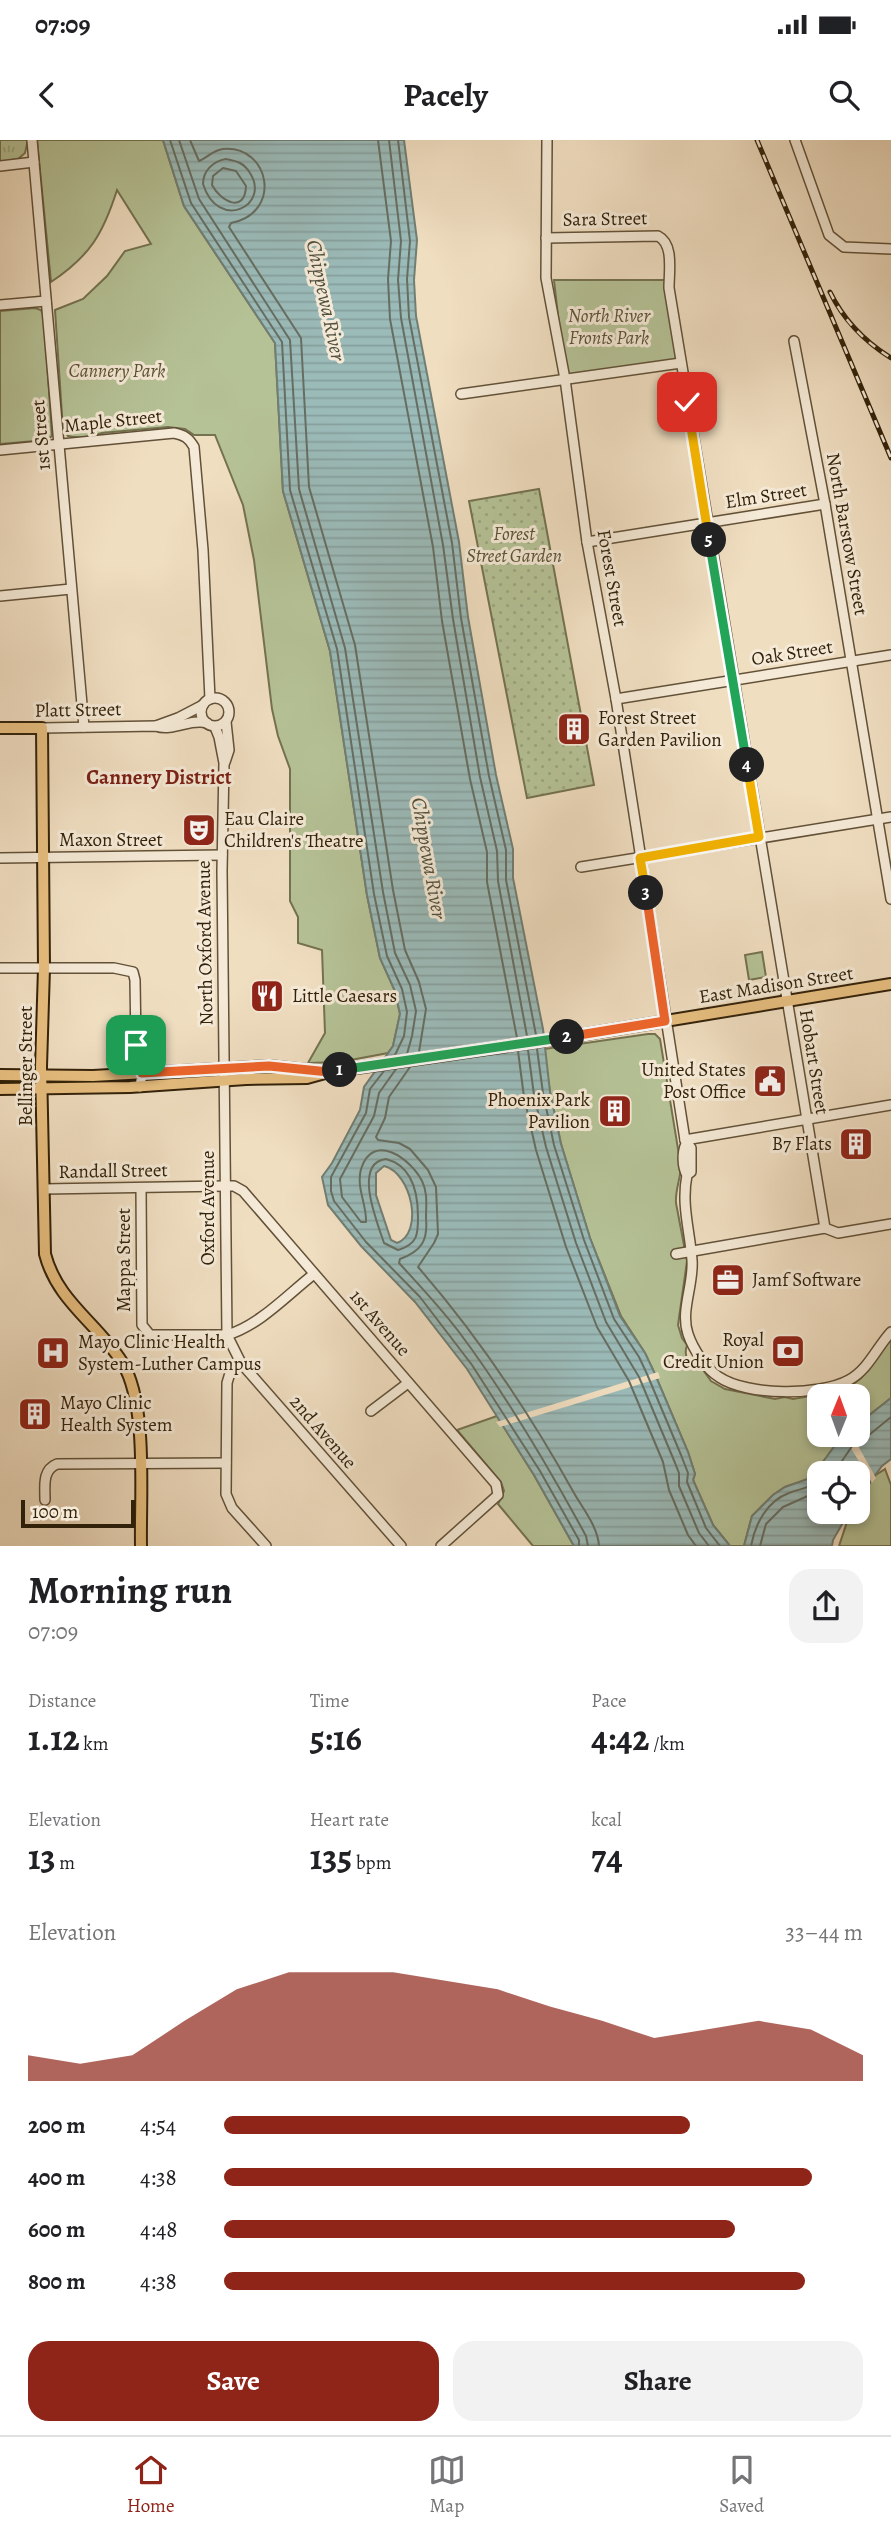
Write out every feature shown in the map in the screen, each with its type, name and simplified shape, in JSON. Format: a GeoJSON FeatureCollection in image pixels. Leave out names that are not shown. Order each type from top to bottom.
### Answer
{"type":"FeatureCollection","features":[{"type":"Feature","properties":{"kind":"main road","name":"Platt Street"},"geometry":{"type":"LineString","coordinates":[[0,728],[43,728]]}},
{"type":"Feature","properties":{"kind":"main road","name":"Bellinger Street"},"geometry":{"type":"LineString","coordinates":[[43,728],[42,1088],[45,1248],[51,1272],[68,1300],[106,1341],[128,1373],[137,1400],[141,1546]]}},
{"type":"Feature","properties":{"kind":"main road","name":"East Madison Street"},"geometry":{"type":"LineString","coordinates":[[329,1072],[562,1038],[891,984]]}},
{"type":"Feature","properties":{"kind":"main road"},"geometry":{"type":"LineString","coordinates":[[0,1075],[287,1067],[329,1072]]}},
{"type":"Feature","properties":{"kind":"main road"},"geometry":{"type":"LineString","coordinates":[[0,1089],[140,1087],[226,1080],[307,1078],[329,1072]]}},
{"type":"Feature","properties":{"kind":"street","name":"1st Street"},"geometry":{"type":"LineString","coordinates":[[32,140],[84,727]]}},
{"type":"Feature","properties":{"kind":"street","name":"Forest Street"},"geometry":{"type":"LineString","coordinates":[[547,140],[546,278],[565,379],[587,542],[615,699],[685,1142],[691,1148],[691,1172],[687,1175],[683,1200],[692,1251],[692,1280],[686,1320],[688,1334],[709,1368],[727,1382],[781,1392],[836,1386],[857,1375],[891,1332]]}},
{"type":"Feature","properties":{"kind":"street"},"geometry":{"type":"LineString","coordinates":[[795,140],[829,235],[844,247],[891,249]]}},
{"type":"Feature","properties":{"kind":"street"},"geometry":{"type":"LineString","coordinates":[[0,166],[34,162]]}},
{"type":"Feature","properties":{"kind":"street","name":"Sara Street"},"geometry":{"type":"LineString","coordinates":[[546,238],[658,236],[664,239]]}},
{"type":"Feature","properties":{"kind":"street","name":"Hobart Street"},"geometry":{"type":"LineString","coordinates":[[664,239],[668,246],[669,288],[706,522],[825,1228]]}},
{"type":"Feature","properties":{"kind":"street"},"geometry":{"type":"LineString","coordinates":[[0,305],[46,301]]}},
{"type":"Feature","properties":{"kind":"street","name":"North Barstow Street"},"geometry":{"type":"LineString","coordinates":[[793,341],[825,504],[891,899]]}},
{"type":"Feature","properties":{"kind":"street"},"geometry":{"type":"LineString","coordinates":[[461,394],[681,363]]}},
{"type":"Feature","properties":{"kind":"street","name":"Maple Street"},"geometry":{"type":"LineString","coordinates":[[0,450],[174,433],[187,437],[194,447],[210,666]]}},
{"type":"Feature","properties":{"kind":"street","name":"Elm Street"},"geometry":{"type":"LineString","coordinates":[[587,542],[825,504]]}},
{"type":"Feature","properties":{"kind":"street"},"geometry":{"type":"LineString","coordinates":[[0,596],[71,589]]}},
{"type":"Feature","properties":{"kind":"street","name":"Oak Street"},"geometry":{"type":"LineString","coordinates":[[615,699],[891,655]]}},
{"type":"Feature","properties":{"kind":"street"},"geometry":{"type":"LineString","coordinates":[[210,666],[221,699],[228,707],[226,722],[211,725],[202,714],[210,666]]}},
{"type":"Feature","properties":{"kind":"street"},"geometry":{"type":"LineString","coordinates":[[206,702],[221,699]]}},
{"type":"Feature","properties":{"kind":"street","name":"Platt Street"},"geometry":{"type":"LineString","coordinates":[[156,726],[178,718],[206,702]]}},
{"type":"Feature","properties":{"kind":"street","name":"Platt Street"},"geometry":{"type":"LineString","coordinates":[[43,728],[163,728],[196,722],[211,725]]}},
{"type":"Feature","properties":{"kind":"street","name":"North Oxford Avenue"},"geometry":{"type":"LineString","coordinates":[[226,722],[229,750],[224,763],[222,855],[226,1080]]}},
{"type":"Feature","properties":{"kind":"street","name":"North Oxford Avenue"},"geometry":{"type":"LineString","coordinates":[[211,725],[224,763]]}},
{"type":"Feature","properties":{"kind":"street"},"geometry":{"type":"LineString","coordinates":[[582,867],[891,817]]}},
{"type":"Feature","properties":{"kind":"street","name":"Maxon Street"},"geometry":{"type":"LineString","coordinates":[[0,858],[222,855]]}},
{"type":"Feature","properties":{"kind":"street"},"geometry":{"type":"LineString","coordinates":[[0,968],[114,968],[133,972],[136,1045],[142,1073],[140,1087]]}},
{"type":"Feature","properties":{"kind":"street","name":"Oxford Avenue"},"geometry":{"type":"LineString","coordinates":[[226,1080],[227,1335]]}},
{"type":"Feature","properties":{"kind":"street"},"geometry":{"type":"LineString","coordinates":[[685,1142],[891,1105]]}},
{"type":"Feature","properties":{"kind":"street","name":"Randall Street"},"geometry":{"type":"LineString","coordinates":[[44,1189],[225,1186]]}},
{"type":"Feature","properties":{"kind":"street","name":"1st Avenue"},"geometry":{"type":"LineString","coordinates":[[225,1186],[234,1186],[243,1191],[496,1484],[498,1495],[441,1546]]}},
{"type":"Feature","properties":{"kind":"street","name":"Mappa Street"},"geometry":{"type":"LineString","coordinates":[[141,1188],[142,1325],[145,1332],[155,1336],[227,1335]]}},
{"type":"Feature","properties":{"kind":"street"},"geometry":{"type":"LineString","coordinates":[[676,1254],[825,1228],[838,1233],[891,1224]]}},
{"type":"Feature","properties":{"kind":"street"},"geometry":{"type":"LineString","coordinates":[[227,1335],[251,1325],[314,1274]]}},
{"type":"Feature","properties":{"kind":"street","name":"2nd Avenue"},"geometry":{"type":"LineString","coordinates":[[227,1335],[241,1363],[401,1546]]}},
{"type":"Feature","properties":{"kind":"street"},"geometry":{"type":"LineString","coordinates":[[241,1363],[230,1373],[227,1383],[228,1501],[267,1546]]}},
{"type":"Feature","properties":{"kind":"street"},"geometry":{"type":"LineString","coordinates":[[371,1411],[408,1382]]}},
{"type":"Feature","properties":{"kind":"street"},"geometry":{"type":"LineString","coordinates":[[45,1500],[49,1469],[60,1464],[226,1463]]}},
{"type":"Feature","properties":{"kind":"green space"},"geometry":{"type":"Polygon","coordinates":[[[0,140],[28,140],[25,153],[18,159],[0,162],[0,140]]]}},
{"type":"Feature","properties":{"kind":"green space","name":"Cannery Park"},"geometry":{"type":"Polygon","coordinates":[[[37,140],[163,140],[184,206],[275,343],[283,491],[330,651],[367,895],[380,958],[395,991],[400,1014],[393,1046],[388,1053],[340,1062],[308,1063],[325,1033],[322,950],[298,943],[298,917],[290,901],[290,769],[272,709],[254,560],[243,505],[215,435],[194,435],[185,429],[168,427],[76,437],[68,436],[63,430],[55,310],[83,299],[107,276],[125,251],[151,244],[117,190],[93,243],[76,263],[51,282],[37,140]]]}},
{"type":"Feature","properties":{"kind":"green space","name":"North River Fronts Park"},"geometry":{"type":"Polygon","coordinates":[[[554,280],[669,280],[681,363],[565,379],[554,280]]]}},
{"type":"Feature","properties":{"kind":"green space"},"geometry":{"type":"Polygon","coordinates":[[[35,308],[41,310],[44,316],[52,436],[47,440],[0,444],[0,311],[35,308]]]}},
{"type":"Feature","properties":{"kind":"green space","name":"Forest Street Garden"},"geometry":{"type":"Polygon","coordinates":[[[539,489],[594,785],[527,798],[469,501],[539,489]]]}},
{"type":"Feature","properties":{"kind":"green space"},"geometry":{"type":"Polygon","coordinates":[[[762,952],[766,977],[749,980],[745,955],[762,952]]]}},
{"type":"Feature","properties":{"kind":"green space"},"geometry":{"type":"Polygon","coordinates":[[[648,1034],[655,1034],[660,1039],[681,1167],[676,1203],[687,1261],[678,1325],[687,1345],[688,1360],[701,1367],[711,1381],[725,1389],[775,1399],[807,1397],[807,1447],[834,1447],[824,1461],[807,1461],[807,1479],[785,1487],[752,1516],[744,1546],[730,1546],[713,1525],[693,1480],[695,1474],[688,1452],[654,1372],[621,1316],[590,1238],[561,1144],[544,1049],[648,1034]]]}},
{"type":"Feature","properties":{"kind":"green space"},"geometry":{"type":"Polygon","coordinates":[[[891,1339],[891,1398],[870,1415],[870,1384],[853,1384],[861,1378],[891,1339]]]}},
{"type":"Feature","properties":{"kind":"green space"},"geometry":{"type":"Polygon","coordinates":[[[497,1416],[574,1546],[533,1546],[498,1504],[504,1491],[501,1482],[457,1430],[497,1416]]]}},
{"type":"Feature","properties":{"kind":"green space"},"geometry":{"type":"Polygon","coordinates":[[[885,1469],[891,1485],[891,1546],[839,1546],[846,1524],[870,1524],[870,1482],[885,1469]]]}},
{"type":"Feature","properties":{"kind":"water","name":"Chippewa River"},"geometry":{"type":"Polygon","coordinates":[[[163,140],[404,140],[417,240],[414,280],[416,316],[459,542],[468,617],[496,775],[513,849],[513,878],[543,1029],[550,1092],[561,1144],[590,1238],[620,1316],[645,1353],[688,1452],[695,1474],[693,1480],[713,1525],[730,1546],[574,1546],[534,1475],[467,1369],[415,1302],[361,1246],[328,1205],[322,1177],[360,1110],[364,1087],[393,1046],[400,1014],[395,991],[380,958],[367,895],[330,651],[283,491],[275,343],[184,206],[163,140]],[[384,1166],[376,1173],[376,1195],[391,1240],[397,1243],[405,1237],[410,1228],[412,1216],[408,1191],[394,1171],[384,1166]]]}},
{"type":"Feature","properties":{"kind":"water"},"geometry":{"type":"Polygon","coordinates":[[[891,1398],[891,1459],[870,1482],[870,1461],[824,1461],[834,1447],[870,1447],[870,1415],[891,1398]]]}},
{"type":"Feature","properties":{"kind":"water"},"geometry":{"type":"Polygon","coordinates":[[[807,1479],[807,1524],[842,1524],[832,1546],[744,1546],[752,1516],[785,1487],[807,1479]]]}},
{"type":"Feature","properties":{"kind":"pier"},"geometry":{"type":"Polygon","coordinates":[[[658,1372],[660,1378],[500,1427],[496,1422],[658,1372]]]}},
{"type":"Feature","properties":{"kind":"pier"},"geometry":{"type":"Polygon","coordinates":[[[850,1447],[859,1447],[867,1461],[859,1461],[850,1447]]]}},
{"type":"Feature","properties":{"kind":"pier"},"geometry":{"type":"Polygon","coordinates":[[[870,1467],[876,1478],[872,1483],[870,1480],[870,1467]]]}},
{"type":"Feature","properties":{"kind":"railway"},"geometry":{"type":"LineString","coordinates":[[757,140],[891,458]]}},
{"type":"Feature","properties":{"kind":"railway"},"geometry":{"type":"LineString","coordinates":[[830,292],[856,330],[891,358]]}},
{"type":"Feature","properties":{"kind":"place","name":"Forest Street Garden Pavilion"},"geometry":{"type":"Point","coordinates":[574,729]}},
{"type":"Feature","properties":{"kind":"place","name":"Eau Claire Children's Theatre"},"geometry":{"type":"Point","coordinates":[199,830]}},
{"type":"Feature","properties":{"kind":"place","name":"Little Caesars"},"geometry":{"type":"Point","coordinates":[267,996]}},
{"type":"Feature","properties":{"kind":"place","name":"United States Post Office"},"geometry":{"type":"Point","coordinates":[770,1081]}},
{"type":"Feature","properties":{"kind":"place","name":"Phoenix Park Pavilion"},"geometry":{"type":"Point","coordinates":[615,1111]}},
{"type":"Feature","properties":{"kind":"place","name":"B7 Flats"},"geometry":{"type":"Point","coordinates":[856,1144]}},
{"type":"Feature","properties":{"kind":"place","name":"Jamf Software"},"geometry":{"type":"Point","coordinates":[728,1280]}},
{"type":"Feature","properties":{"kind":"place","name":"Royal Credit Union"},"geometry":{"type":"Point","coordinates":[788,1351]}},
{"type":"Feature","properties":{"kind":"place","name":"Mayo Clinic Health System-Luther Campus"},"geometry":{"type":"Point","coordinates":[53,1353]}},
{"type":"Feature","properties":{"kind":"place","name":"Mayo Clinic Health System"},"geometry":{"type":"Point","coordinates":[35,1414]}},
{"type":"Feature","properties":{"kind":"district","name":"Cannery District"},"geometry":{"type":"Point","coordinates":[159,777]}},
{"type":"Feature","properties":{"kind":"route"},"geometry":{"type":"LineString","coordinates":[[136,1045],[142,1073],[269,1066],[329,1072],[665,1021],[640,858],[759,837],[687,402]]}}]}
